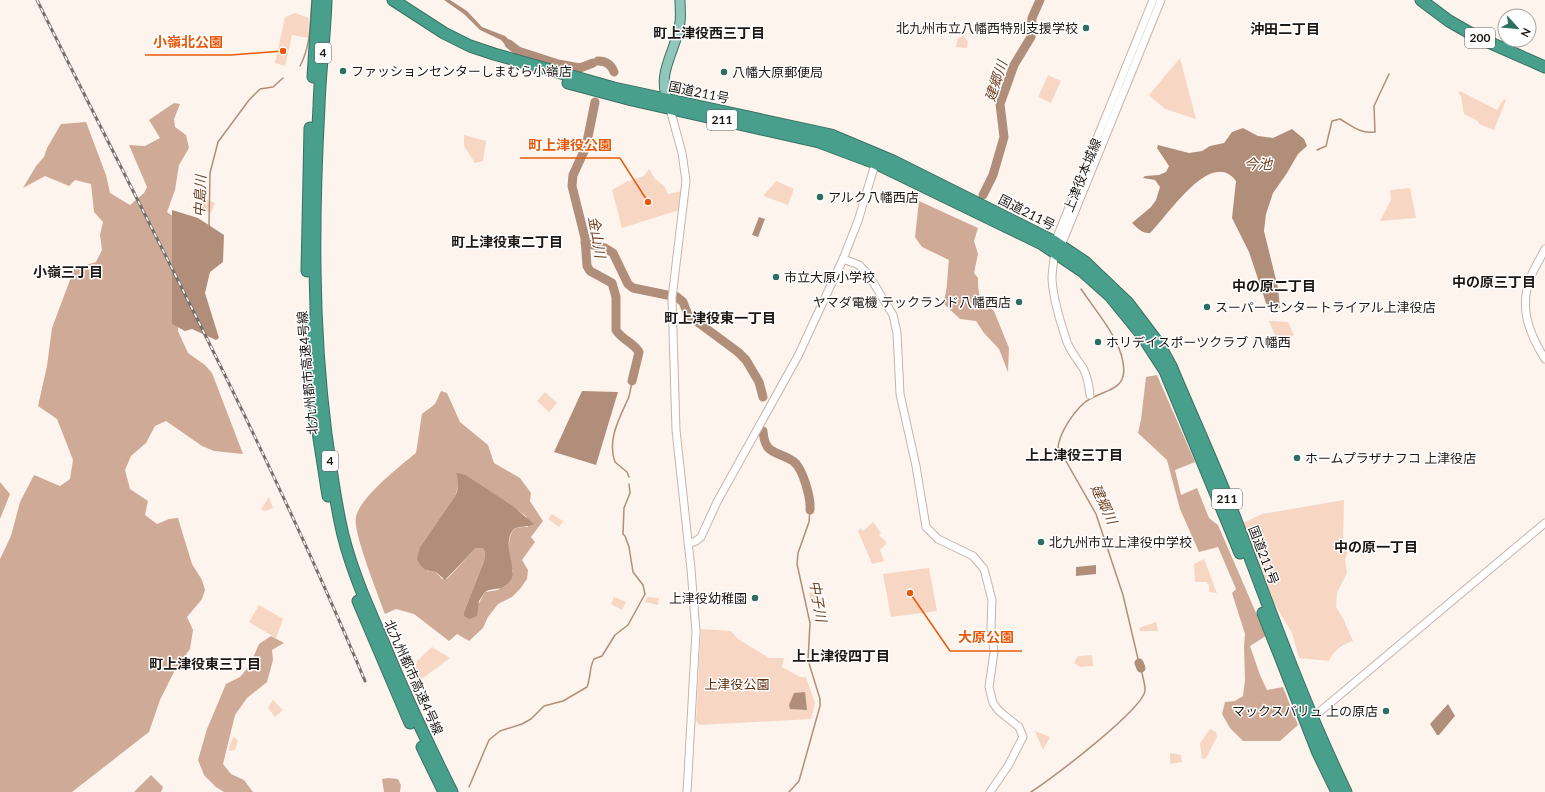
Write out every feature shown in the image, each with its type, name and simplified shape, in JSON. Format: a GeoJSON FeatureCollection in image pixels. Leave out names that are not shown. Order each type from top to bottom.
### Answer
{"type":"FeatureCollection","features":[{"type":"Feature","properties":{"kind":"highway","name":"北九州都市高速4号線"},"geometry":{"type":"LineString","coordinates":[[318,0],[315,106],[316,326],[324,418],[336,502],[343,535],[354,570],[370,612],[418,722],[452,792]]}},
{"type":"Feature","properties":{"kind":"highway","name":"北九州都市高速4号線"},"geometry":{"type":"LineString","coordinates":[[326,0],[307,202],[308,326],[316,419],[328,496],[347,572],[392,684],[444,792]]}},
{"type":"Feature","properties":{"kind":"highway","name":"国道211号"},"geometry":{"type":"LineString","coordinates":[[387,0],[404,15],[440,39],[472,53],[592,90],[816,132],[852,143],[876,159],[1085,262],[1120,294],[1142,320],[1171,366],[1237,522],[1249,558],[1337,792]]}},
{"type":"Feature","properties":{"kind":"highway","name":"国道211号"},"geometry":{"type":"LineString","coordinates":[[393,0],[425,22],[470,46],[669,105]]}},
{"type":"Feature","properties":{"kind":"highway","name":"200"},"geometry":{"type":"LineString","coordinates":[[1421,0],[1449,21],[1477,37],[1545,67]]}},
{"type":"Feature","properties":{"kind":"highway","name":"国道211号"},"geometry":{"type":"LineString","coordinates":[[1309,720],[1346,792]]}},
{"type":"Feature","properties":{"kind":"main road"},"geometry":{"type":"LineString","coordinates":[[669,105],[665,95],[664,75],[680,21],[680,0]]}},
{"type":"Feature","properties":{"kind":"street","name":"上津役本城線"},"geometry":{"type":"LineString","coordinates":[[1057,247],[1154,0]]}},
{"type":"Feature","properties":{"kind":"street","name":"上津役本城線"},"geometry":{"type":"LineString","coordinates":[[1057,247],[1161,0]]}},
{"type":"Feature","properties":{"kind":"street"},"geometry":{"type":"LineString","coordinates":[[669,105],[682,153],[686,181],[672,295],[676,430],[696,638],[691,728],[687,761],[687,792]]}},
{"type":"Feature","properties":{"kind":"street"},"geometry":{"type":"LineString","coordinates":[[688,544],[701,537],[717,502],[798,356],[843,259],[858,221],[876,159]]}},
{"type":"Feature","properties":{"kind":"street"},"geometry":{"type":"LineString","coordinates":[[1057,247],[1052,267],[1052,281],[1060,317],[1066,341],[1088,380],[1090,395]]}},
{"type":"Feature","properties":{"kind":"street"},"geometry":{"type":"LineString","coordinates":[[1545,249],[1532,275],[1526,306],[1529,330],[1545,359]]}},
{"type":"Feature","properties":{"kind":"street"},"geometry":{"type":"LineString","coordinates":[[843,259],[859,265],[868,274],[893,315],[897,333],[900,394],[916,466],[926,527],[938,539],[973,556],[984,570],[992,600],[990,628],[994,652],[989,688],[993,703],[999,711],[1019,727],[1023,737],[1008,766],[990,792]]}},
{"type":"Feature","properties":{"kind":"street"},"geometry":{"type":"LineString","coordinates":[[1309,720],[1545,523]]}},
{"type":"Feature","properties":{"kind":"green space"},"geometry":{"type":"Polygon","coordinates":[[[295,13],[309,18],[308,38],[292,35],[285,66],[275,63],[285,17],[295,13]]]}},
{"type":"Feature","properties":{"kind":"green space"},"geometry":{"type":"Polygon","coordinates":[[[964,36],[968,42],[967,48],[956,47],[958,38],[964,36]]]}},
{"type":"Feature","properties":{"kind":"green space"},"geometry":{"type":"Polygon","coordinates":[[[1180,58],[1196,119],[1165,109],[1149,95],[1180,58]]]}},
{"type":"Feature","properties":{"kind":"green space"},"geometry":{"type":"Polygon","coordinates":[[[1048,75],[1061,81],[1051,103],[1038,97],[1048,75]]]}},
{"type":"Feature","properties":{"kind":"green space"},"geometry":{"type":"Polygon","coordinates":[[[1460,91],[1497,110],[1504,99],[1506,100],[1494,130],[1479,124],[1478,121],[1464,114],[1461,96],[1458,93],[1460,91]]]}},
{"type":"Feature","properties":{"kind":"green space"},"geometry":{"type":"Polygon","coordinates":[[[464,135],[486,141],[483,161],[475,163],[464,146],[464,135]]]}},
{"type":"Feature","properties":{"kind":"green space"},"geometry":{"type":"Polygon","coordinates":[[[649,169],[655,179],[664,186],[668,194],[682,191],[679,210],[622,228],[612,190],[626,182],[644,176],[649,169]]]}},
{"type":"Feature","properties":{"kind":"green space"},"geometry":{"type":"Polygon","coordinates":[[[776,181],[794,189],[788,205],[764,195],[776,181]]]}},
{"type":"Feature","properties":{"kind":"green space"},"geometry":{"type":"Polygon","coordinates":[[[1410,188],[1416,218],[1380,221],[1391,200],[1390,190],[1410,188]]]}},
{"type":"Feature","properties":{"kind":"green space"},"geometry":{"type":"Polygon","coordinates":[[[205,199],[215,203],[211,213],[201,208],[205,199]]]}},
{"type":"Feature","properties":{"kind":"green space"},"geometry":{"type":"Polygon","coordinates":[[[1269,321],[1288,322],[1294,335],[1279,344],[1269,321]]]}},
{"type":"Feature","properties":{"kind":"green space"},"geometry":{"type":"Polygon","coordinates":[[[545,392],[557,403],[549,412],[537,401],[545,392]]]}},
{"type":"Feature","properties":{"kind":"green space"},"geometry":{"type":"Polygon","coordinates":[[[269,497],[273,508],[265,511],[261,509],[269,497]]]}},
{"type":"Feature","properties":{"kind":"green space"},"geometry":{"type":"Polygon","coordinates":[[[1344,500],[1343,545],[1348,552],[1345,559],[1347,573],[1337,593],[1336,607],[1344,620],[1353,641],[1338,648],[1329,661],[1299,658],[1292,633],[1270,596],[1243,523],[1262,514],[1344,500]]]}},
{"type":"Feature","properties":{"kind":"green space"},"geometry":{"type":"Polygon","coordinates":[[[552,514],[563,521],[559,527],[548,519],[552,514]]]}},
{"type":"Feature","properties":{"kind":"green space"},"geometry":{"type":"Polygon","coordinates":[[[873,522],[881,533],[879,535],[887,543],[880,550],[884,561],[872,564],[858,531],[861,528],[863,531],[873,522]]]}},
{"type":"Feature","properties":{"kind":"green space"},"geometry":{"type":"Polygon","coordinates":[[[1204,559],[1217,593],[1209,592],[1209,585],[1206,582],[1195,582],[1194,564],[1204,559]]]}},
{"type":"Feature","properties":{"kind":"green space"},"geometry":{"type":"Polygon","coordinates":[[[929,568],[937,611],[891,617],[883,574],[929,568]]]}},
{"type":"Feature","properties":{"kind":"green space"},"geometry":{"type":"Polygon","coordinates":[[[819,591],[821,600],[811,603],[809,593],[819,591]]]}},
{"type":"Feature","properties":{"kind":"green space"},"geometry":{"type":"Polygon","coordinates":[[[614,597],[626,602],[622,610],[611,604],[614,597]]]}},
{"type":"Feature","properties":{"kind":"green space"},"geometry":{"type":"Polygon","coordinates":[[[647,597],[659,598],[658,605],[645,602],[647,597]]]}},
{"type":"Feature","properties":{"kind":"green space"},"geometry":{"type":"Polygon","coordinates":[[[259,605],[283,619],[276,638],[249,622],[259,605]]]}},
{"type":"Feature","properties":{"kind":"green space"},"geometry":{"type":"Polygon","coordinates":[[[1156,622],[1158,631],[1140,631],[1139,628],[1156,622]]]}},
{"type":"Feature","properties":{"kind":"green space","name":"上津役公園"},"geometry":{"type":"Polygon","coordinates":[[[701,629],[731,631],[738,639],[769,658],[784,658],[782,667],[800,677],[806,677],[815,703],[811,719],[699,725],[696,721],[701,629]]]}},
{"type":"Feature","properties":{"kind":"green space"},"geometry":{"type":"Polygon","coordinates":[[[432,647],[450,658],[412,686],[417,661],[432,647]]]}},
{"type":"Feature","properties":{"kind":"green space"},"geometry":{"type":"Polygon","coordinates":[[[1092,655],[1093,666],[1080,667],[1074,663],[1078,656],[1092,655]]]}},
{"type":"Feature","properties":{"kind":"green space"},"geometry":{"type":"Polygon","coordinates":[[[273,700],[283,710],[275,717],[268,708],[273,700]]]}},
{"type":"Feature","properties":{"kind":"green space"},"geometry":{"type":"Polygon","coordinates":[[[1210,729],[1216,732],[1217,737],[1206,758],[1202,759],[1200,743],[1210,729]]]}},
{"type":"Feature","properties":{"kind":"green space"},"geometry":{"type":"Polygon","coordinates":[[[1035,731],[1050,737],[1043,750],[1035,731]]]}},
{"type":"Feature","properties":{"kind":"green space"},"geometry":{"type":"Polygon","coordinates":[[[233,737],[238,740],[235,750],[228,751],[233,737]]]}},
{"type":"Feature","properties":{"kind":"green space"},"geometry":{"type":"Polygon","coordinates":[[[1170,753],[1181,755],[1182,762],[1170,764],[1170,753]]]}},
{"type":"Feature","properties":{"kind":"shaded area"},"geometry":{"type":"Polygon","coordinates":[[[174,103],[180,104],[174,119],[175,127],[186,135],[189,148],[179,165],[175,190],[167,212],[177,219],[178,331],[188,353],[205,365],[212,373],[243,454],[214,451],[202,446],[166,421],[155,426],[146,443],[131,456],[125,470],[130,489],[148,501],[145,515],[157,524],[169,519],[178,518],[192,564],[202,580],[205,590],[202,599],[187,617],[193,630],[190,649],[175,670],[160,700],[149,732],[72,792],[0,792],[0,559],[11,536],[20,502],[34,475],[60,486],[70,479],[73,460],[57,419],[38,406],[47,366],[52,328],[74,269],[96,262],[102,250],[100,235],[103,222],[94,212],[91,184],[75,180],[69,186],[45,176],[23,188],[36,166],[44,157],[47,148],[61,124],[86,122],[106,175],[110,193],[130,205],[144,193],[147,187],[129,145],[145,146],[160,138],[149,120],[174,103]]]}},
{"type":"Feature","properties":{"kind":"shaded area"},"geometry":{"type":"Polygon","coordinates":[[[919,201],[978,228],[974,241],[978,254],[974,273],[978,278],[980,299],[994,311],[1009,348],[1008,372],[999,349],[984,333],[976,321],[960,319],[943,303],[947,288],[949,260],[922,247],[915,237],[919,201]]]}},
{"type":"Feature","properties":{"kind":"shaded area"},"geometry":{"type":"Polygon","coordinates":[[[1157,375],[1195,462],[1175,470],[1181,495],[1197,488],[1209,518],[1218,525],[1266,636],[1250,646],[1260,675],[1267,690],[1283,687],[1298,725],[1280,741],[1243,741],[1230,728],[1222,714],[1225,702],[1235,701],[1243,696],[1245,680],[1245,634],[1232,593],[1236,589],[1218,547],[1199,552],[1180,509],[1167,460],[1138,433],[1146,377],[1157,375]]]}},
{"type":"Feature","properties":{"kind":"shaded area"},"geometry":{"type":"Polygon","coordinates":[[[441,391],[447,393],[460,422],[488,445],[494,463],[520,478],[531,493],[530,501],[543,521],[531,537],[535,542],[522,560],[528,570],[527,579],[512,597],[498,604],[488,617],[483,628],[469,641],[457,634],[449,641],[414,614],[396,609],[385,614],[362,549],[356,524],[356,517],[359,509],[365,500],[382,482],[416,453],[422,414],[435,404],[441,391]],[[456,474],[459,484],[455,496],[420,547],[427,571],[436,572],[442,579],[447,579],[476,548],[483,548],[485,553],[484,561],[464,612],[478,605],[485,592],[498,590],[513,572],[509,549],[510,537],[515,529],[519,527],[528,527],[526,516],[466,475],[456,474]]]}},
{"type":"Feature","properties":{"kind":"shaded area"},"geometry":{"type":"Polygon","coordinates":[[[0,482],[10,494],[0,519],[0,482]]]}},
{"type":"Feature","properties":{"kind":"shaded area"},"geometry":{"type":"Polygon","coordinates":[[[271,636],[284,643],[272,650],[273,660],[267,682],[247,698],[235,715],[223,764],[231,774],[244,780],[253,792],[224,792],[216,787],[204,775],[198,760],[207,729],[226,684],[240,677],[250,665],[259,644],[271,636]]]}},
{"type":"Feature","properties":{"kind":"shaded area"},"geometry":{"type":"Polygon","coordinates":[[[151,775],[163,787],[161,792],[134,792],[151,775]]]}},
{"type":"Feature","properties":{"kind":"shaded area"},"geometry":{"type":"Polygon","coordinates":[[[382,779],[398,779],[401,785],[400,792],[384,792],[382,779]]]}},
{"type":"Feature","properties":{"kind":"water"},"geometry":{"type":"Polygon","coordinates":[[[444,0],[450,0],[467,11],[482,27],[505,36],[521,51],[511,51],[501,40],[480,30],[464,14],[444,0]]]}},
{"type":"Feature","properties":{"kind":"water","name":"今池"},"geometry":{"type":"Polygon","coordinates":[[[1243,128],[1258,136],[1273,138],[1292,129],[1304,139],[1307,146],[1298,154],[1273,193],[1266,214],[1264,231],[1278,288],[1280,308],[1268,306],[1266,303],[1249,252],[1232,218],[1236,181],[1226,173],[1214,173],[1202,178],[1190,188],[1150,233],[1143,232],[1132,223],[1151,207],[1156,200],[1160,187],[1155,180],[1143,178],[1145,176],[1159,175],[1166,172],[1169,166],[1157,148],[1158,145],[1189,153],[1202,151],[1210,146],[1224,143],[1232,132],[1243,128]]]}},
{"type":"Feature","properties":{"kind":"water"},"geometry":{"type":"Polygon","coordinates":[[[172,210],[198,218],[224,235],[223,262],[210,272],[205,293],[219,338],[216,340],[192,329],[185,331],[172,324],[172,210]]]}},
{"type":"Feature","properties":{"kind":"water"},"geometry":{"type":"Polygon","coordinates":[[[759,217],[765,219],[758,237],[752,235],[759,217]]]}},
{"type":"Feature","properties":{"kind":"water"},"geometry":{"type":"Polygon","coordinates":[[[582,391],[618,392],[596,465],[554,452],[582,391]]]}},
{"type":"Feature","properties":{"kind":"water"},"geometry":{"type":"Polygon","coordinates":[[[456,474],[466,475],[514,507],[534,524],[515,528],[513,530],[509,543],[513,570],[510,581],[503,587],[485,592],[479,601],[477,616],[469,619],[464,616],[464,612],[484,561],[485,553],[483,548],[476,548],[445,580],[436,572],[424,569],[417,559],[420,547],[455,496],[458,485],[456,474]]]}},
{"type":"Feature","properties":{"kind":"water"},"geometry":{"type":"Polygon","coordinates":[[[1096,565],[1096,574],[1076,576],[1076,567],[1096,565]]]}},
{"type":"Feature","properties":{"kind":"water"},"geometry":{"type":"Polygon","coordinates":[[[805,692],[807,710],[790,709],[789,705],[794,693],[805,692]]]}},
{"type":"Feature","properties":{"kind":"water"},"geometry":{"type":"Polygon","coordinates":[[[1448,704],[1455,716],[1439,735],[1437,735],[1430,724],[1448,704]]]}},
{"type":"Feature","properties":{"kind":"waterway","name":"中島川"},"geometry":{"type":"LineString","coordinates":[[300,66],[304,58],[308,42],[312,0]]}},
{"type":"Feature","properties":{"kind":"waterway","name":"建郷川"},"geometry":{"type":"LineString","coordinates":[[983,195],[993,175],[1004,137],[1000,104],[1014,65],[1031,37],[1032,18],[1040,0]]}},
{"type":"Feature","properties":{"kind":"waterway","name":"金山川"},"geometry":{"type":"LineString","coordinates":[[509,44],[518,51],[558,64],[580,68],[593,63]]}},
{"type":"Feature","properties":{"kind":"waterway","name":"金山川"},"geometry":{"type":"LineString","coordinates":[[598,61],[608,64],[614,72]]}},
{"type":"Feature","properties":{"kind":"waterway"},"geometry":{"type":"LineString","coordinates":[[1317,150],[1326,146],[1332,121],[1340,119],[1360,131],[1375,132],[1374,106],[1389,74]]}},
{"type":"Feature","properties":{"kind":"waterway","name":"中島川"},"geometry":{"type":"LineString","coordinates":[[209,227],[210,173],[218,142],[249,100],[260,89],[273,87],[283,78]]}},
{"type":"Feature","properties":{"kind":"waterway","name":"金山川"},"geometry":{"type":"LineString","coordinates":[[595,102],[586,147],[573,175],[572,186],[585,238],[587,266],[590,271],[612,283],[616,297],[616,330],[639,352],[632,381]]}},
{"type":"Feature","properties":{"kind":"waterway","name":"中子川"},"geometry":{"type":"LineString","coordinates":[[585,243],[605,248],[613,253],[628,284],[633,288],[677,297],[683,302],[688,315],[738,352],[746,360],[759,382],[763,397]]}},
{"type":"Feature","properties":{"kind":"waterway","name":"建郷川"},"geometry":{"type":"LineString","coordinates":[[1081,289],[1114,337],[1121,354],[1124,367],[1123,376],[1120,383],[1114,388],[1092,398],[1080,407],[1071,417],[1064,429],[1058,447],[1096,514],[1123,595],[1139,663]]}},
{"type":"Feature","properties":{"kind":"waterway"},"geometry":{"type":"LineString","coordinates":[[629,477],[627,472],[615,462],[612,446],[615,430],[629,397],[632,381]]}},
{"type":"Feature","properties":{"kind":"waterway","name":"中子川"},"geometry":{"type":"LineString","coordinates":[[763,431],[764,439],[769,448],[772,451],[793,461],[800,470],[808,491],[810,510]]}},
{"type":"Feature","properties":{"kind":"waterway"},"geometry":{"type":"LineString","coordinates":[[469,787],[489,740],[500,731],[522,724],[531,719],[544,706],[563,701],[587,687],[591,666],[594,659],[602,656],[615,635],[628,625],[645,594],[643,585],[633,572],[629,547],[623,534],[624,508],[630,493],[629,484]]}},
{"type":"Feature","properties":{"kind":"waterway","name":"中子川"},"geometry":{"type":"LineString","coordinates":[[789,792],[799,781],[820,706],[820,699],[808,660],[810,623],[797,564],[798,553],[809,522],[810,510]]}},
{"type":"Feature","properties":{"kind":"waterway","name":"建郷川"},"geometry":{"type":"LineString","coordinates":[[1139,663],[1141,668]]}},
{"type":"Feature","properties":{"kind":"waterway","name":"建郷川"},"geometry":{"type":"LineString","coordinates":[[1031,792],[1095,744],[1130,712],[1141,699],[1145,690],[1141,668]]}},
{"type":"Feature","properties":{"kind":"railway"},"geometry":{"type":"LineString","coordinates":[[37,0],[207,338],[289,508],[365,681]]}},
{"type":"Feature","properties":{"kind":"place","name":"北九州市立八幡西特別支援学校"},"geometry":{"type":"Point","coordinates":[1086,28]}},
{"type":"Feature","properties":{"kind":"place","name":"小嶺北公園"},"geometry":{"type":"Point","coordinates":[283,51]}},
{"type":"Feature","properties":{"kind":"place","name":"ファッションセンターしまむら小嶺店"},"geometry":{"type":"Point","coordinates":[343,71]}},
{"type":"Feature","properties":{"kind":"place","name":"八幡大原郵便局"},"geometry":{"type":"Point","coordinates":[724,72]}},
{"type":"Feature","properties":{"kind":"place","name":"アルク八幡西店"},"geometry":{"type":"Point","coordinates":[820,197]}},
{"type":"Feature","properties":{"kind":"place","name":"町上津役公園"},"geometry":{"type":"Point","coordinates":[648,202]}},
{"type":"Feature","properties":{"kind":"place","name":"市立大原小学校"},"geometry":{"type":"Point","coordinates":[776,277]}},
{"type":"Feature","properties":{"kind":"place","name":"ヤマダ電機 テックランド八幡西店"},"geometry":{"type":"Point","coordinates":[1019,302]}},
{"type":"Feature","properties":{"kind":"place","name":"スーパーセンタートライアル上津役店"},"geometry":{"type":"Point","coordinates":[1207,307]}},
{"type":"Feature","properties":{"kind":"place","name":"ホリデイスポーツクラブ 八幡西"},"geometry":{"type":"Point","coordinates":[1098,342]}},
{"type":"Feature","properties":{"kind":"place","name":"ホームプラザナフコ 上津役店"},"geometry":{"type":"Point","coordinates":[1297,458]}},
{"type":"Feature","properties":{"kind":"place","name":"北九州市立上津役中学校"},"geometry":{"type":"Point","coordinates":[1041,542]}},
{"type":"Feature","properties":{"kind":"place","name":"大原公園"},"geometry":{"type":"Point","coordinates":[910,593]}},
{"type":"Feature","properties":{"kind":"place","name":"上津役幼稚園"},"geometry":{"type":"Point","coordinates":[755,598]}},
{"type":"Feature","properties":{"kind":"place","name":"マックスバリュ 上の原店"},"geometry":{"type":"Point","coordinates":[1386,711]}},
{"type":"Feature","properties":{"kind":"district","name":"沖田二丁目"},"geometry":{"type":"Point","coordinates":[1285,29]}},
{"type":"Feature","properties":{"kind":"district","name":"町上津役西三丁目"},"geometry":{"type":"Point","coordinates":[709,33]}},
{"type":"Feature","properties":{"kind":"district","name":"町上津役東二丁目"},"geometry":{"type":"Point","coordinates":[507,242]}},
{"type":"Feature","properties":{"kind":"district","name":"小嶺三丁目"},"geometry":{"type":"Point","coordinates":[68,272]}},
{"type":"Feature","properties":{"kind":"district","name":"中の原三丁目"},"geometry":{"type":"Point","coordinates":[1494,282]}},
{"type":"Feature","properties":{"kind":"district","name":"中の原二丁目"},"geometry":{"type":"Point","coordinates":[1274,286]}},
{"type":"Feature","properties":{"kind":"district","name":"町上津役東一丁目"},"geometry":{"type":"Point","coordinates":[720,318]}},
{"type":"Feature","properties":{"kind":"district","name":"上上津役三丁目"},"geometry":{"type":"Point","coordinates":[1074,455]}},
{"type":"Feature","properties":{"kind":"district","name":"中の原一丁目"},"geometry":{"type":"Point","coordinates":[1376,547]}},
{"type":"Feature","properties":{"kind":"district","name":"上上津役四丁目"},"geometry":{"type":"Point","coordinates":[841,656]}},
{"type":"Feature","properties":{"kind":"district","name":"町上津役東三丁目"},"geometry":{"type":"Point","coordinates":[205,664]}}]}
